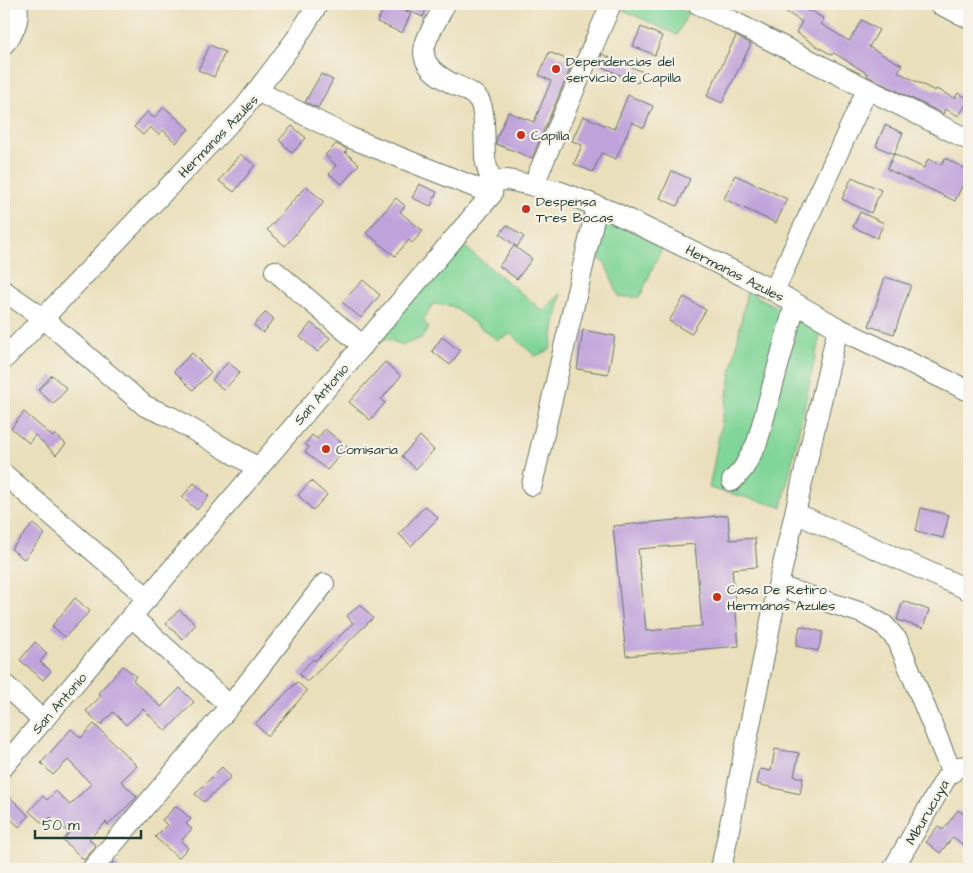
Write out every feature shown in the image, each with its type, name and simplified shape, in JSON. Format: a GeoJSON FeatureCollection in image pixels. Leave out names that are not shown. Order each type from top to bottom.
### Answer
{"type":"FeatureCollection","features":[{"type":"Feature","properties":{"kind":"street"},"geometry":{"type":"LineString","coordinates":[[4,44],[16,29],[17,4]]}},
{"type":"Feature","properties":{"kind":"street"},"geometry":{"type":"LineString","coordinates":[[257,91],[296,39],[318,4]]}},
{"type":"Feature","properties":{"kind":"street"},"geometry":{"type":"LineString","coordinates":[[445,4],[427,41],[424,59],[429,68],[438,76],[471,93],[479,101],[482,111],[486,165],[492,187]]}},
{"type":"Feature","properties":{"kind":"street"},"geometry":{"type":"LineString","coordinates":[[533,186],[611,4]]}},
{"type":"Feature","properties":{"kind":"street"},"geometry":{"type":"LineString","coordinates":[[698,4],[969,140]]}},
{"type":"Feature","properties":{"kind":"street"},"geometry":{"type":"LineString","coordinates":[[939,4],[969,18]]}},
{"type":"Feature","properties":{"kind":"street"},"geometry":{"type":"LineString","coordinates":[[774,291],[868,90]]}},
{"type":"Feature","properties":{"kind":"street","name":"Hermanas Azules"},"geometry":{"type":"LineString","coordinates":[[4,359],[244,108],[257,91],[351,138],[492,187],[508,180],[562,192],[597,206],[774,291],[838,328],[969,391]]}},
{"type":"Feature","properties":{"kind":"street","name":"San Antonio"},"geometry":{"type":"LineString","coordinates":[[4,766],[363,346],[492,187]]}},
{"type":"Feature","properties":{"kind":"street"},"geometry":{"type":"LineString","coordinates":[[532,485],[597,206]]}},
{"type":"Feature","properties":{"kind":"street"},"geometry":{"type":"LineString","coordinates":[[275,271],[363,346]]}},
{"type":"Feature","properties":{"kind":"street"},"geometry":{"type":"LineString","coordinates":[[4,290],[43,318],[145,406],[170,417],[258,468]]}},
{"type":"Feature","properties":{"kind":"street"},"geometry":{"type":"LineString","coordinates":[[732,481],[743,468],[757,443],[795,304]]}},
{"type":"Feature","properties":{"kind":"street"},"geometry":{"type":"LineString","coordinates":[[725,867],[778,586],[838,328]]}},
{"type":"Feature","properties":{"kind":"street"},"geometry":{"type":"LineString","coordinates":[[4,474],[148,598]]}},
{"type":"Feature","properties":{"kind":"street"},"geometry":{"type":"LineString","coordinates":[[795,513],[969,590]]}},
{"type":"Feature","properties":{"kind":"street"},"geometry":{"type":"LineString","coordinates":[[92,869],[230,706],[324,584]]}},
{"type":"Feature","properties":{"kind":"street"},"geometry":{"type":"LineString","coordinates":[[778,586],[862,613],[884,625],[898,641],[960,769]]}},
{"type":"Feature","properties":{"kind":"street"},"geometry":{"type":"LineString","coordinates":[[132,617],[230,706]]}},
{"type":"Feature","properties":{"kind":"street"},"geometry":{"type":"LineString","coordinates":[[4,684],[43,720]]}},
{"type":"Feature","properties":{"kind":"street","name":"Mburucuya"},"geometry":{"type":"LineString","coordinates":[[893,869],[960,769]]}},
{"type":"Feature","properties":{"kind":"green space"},"geometry":{"type":"Polygon","coordinates":[[[623,4],[668,4],[688,13],[677,35],[621,9],[623,4]]]}},
{"type":"Feature","properties":{"kind":"green space"},"geometry":{"type":"Polygon","coordinates":[[[596,215],[663,245],[640,297],[619,297],[605,263],[588,248],[596,215]]]}},
{"type":"Feature","properties":{"kind":"green space"},"geometry":{"type":"Polygon","coordinates":[[[460,243],[543,311],[561,294],[550,350],[535,356],[511,334],[497,340],[452,306],[433,304],[423,320],[429,328],[421,338],[404,345],[386,339],[374,342],[460,243]]]}},
{"type":"Feature","properties":{"kind":"green space"},"geometry":{"type":"Polygon","coordinates":[[[747,291],[821,331],[782,507],[709,488],[747,291]]]}},
{"type":"Feature","properties":{"kind":"building"},"geometry":{"type":"Polygon","coordinates":[[[386,4],[411,13],[402,33],[377,22],[386,4]]]}},
{"type":"Feature","properties":{"kind":"building"},"geometry":{"type":"Polygon","coordinates":[[[393,4],[428,4],[423,17],[393,4]]]}},
{"type":"Feature","properties":{"kind":"building"},"geometry":{"type":"Polygon","coordinates":[[[774,4],[796,4],[809,12],[810,10],[824,19],[821,24],[849,41],[862,20],[879,30],[869,47],[902,65],[898,72],[935,91],[936,89],[955,98],[958,93],[969,99],[959,116],[945,109],[943,114],[867,76],[868,74],[834,53],[832,55],[815,45],[796,32],[802,22],[774,4]]]}},
{"type":"Feature","properties":{"kind":"building"},"geometry":{"type":"Polygon","coordinates":[[[641,27],[662,36],[655,55],[633,46],[641,27]]]}},
{"type":"Feature","properties":{"kind":"building"},"geometry":{"type":"Polygon","coordinates":[[[736,36],[751,44],[722,103],[707,96],[736,36]]]}},
{"type":"Feature","properties":{"kind":"building"},"geometry":{"type":"Polygon","coordinates":[[[210,45],[225,52],[214,77],[198,70],[210,45]]]}},
{"type":"Feature","properties":{"kind":"building"},"geometry":{"type":"Polygon","coordinates":[[[549,52],[573,62],[532,158],[496,144],[496,140],[508,112],[534,122],[551,81],[539,75],[549,52]]]}},
{"type":"Feature","properties":{"kind":"building"},"geometry":{"type":"Polygon","coordinates":[[[602,54],[643,72],[638,83],[598,65],[602,54]]]}},
{"type":"Feature","properties":{"kind":"building"},"geometry":{"type":"Polygon","coordinates":[[[321,74],[333,80],[318,108],[305,102],[321,74]]]}},
{"type":"Feature","properties":{"kind":"building"},"geometry":{"type":"Polygon","coordinates":[[[628,95],[653,106],[644,128],[632,122],[616,159],[601,153],[593,172],[574,164],[582,145],[572,141],[583,116],[614,129],[628,95]]]}},
{"type":"Feature","properties":{"kind":"building"},"geometry":{"type":"Polygon","coordinates":[[[164,107],[189,129],[176,143],[163,130],[159,135],[150,127],[143,135],[134,127],[147,112],[154,118],[164,107]]]}},
{"type":"Feature","properties":{"kind":"building"},"geometry":{"type":"Polygon","coordinates":[[[885,125],[903,133],[894,154],[876,146],[885,125]]]}},
{"type":"Feature","properties":{"kind":"building"},"geometry":{"type":"Polygon","coordinates":[[[292,126],[306,138],[292,153],[279,140],[292,126]]]}},
{"type":"Feature","properties":{"kind":"building"},"geometry":{"type":"Polygon","coordinates":[[[336,144],[345,148],[347,150],[345,152],[359,164],[342,184],[329,174],[336,165],[325,155],[336,144]]]}},
{"type":"Feature","properties":{"kind":"building"},"geometry":{"type":"Polygon","coordinates":[[[240,154],[255,165],[234,192],[219,181],[240,154]]]}},
{"type":"Feature","properties":{"kind":"building"},"geometry":{"type":"Polygon","coordinates":[[[894,154],[924,168],[928,159],[941,165],[945,158],[969,171],[955,201],[887,169],[894,154]]]}},
{"type":"Feature","properties":{"kind":"building"},"geometry":{"type":"Polygon","coordinates":[[[672,171],[690,179],[677,206],[660,198],[672,171]]]}},
{"type":"Feature","properties":{"kind":"building"},"geometry":{"type":"Polygon","coordinates":[[[735,175],[787,199],[776,223],[724,199],[735,175]]]}},
{"type":"Feature","properties":{"kind":"building"},"geometry":{"type":"Polygon","coordinates":[[[852,177],[881,190],[871,213],[842,199],[852,177]]]}},
{"type":"Feature","properties":{"kind":"building"},"geometry":{"type":"Polygon","coordinates":[[[419,184],[437,192],[431,206],[412,198],[419,184]]]}},
{"type":"Feature","properties":{"kind":"building"},"geometry":{"type":"Polygon","coordinates":[[[306,186],[324,202],[285,246],[267,230],[306,186]]]}},
{"type":"Feature","properties":{"kind":"building"},"geometry":{"type":"Polygon","coordinates":[[[396,198],[405,206],[400,212],[423,231],[412,243],[409,240],[395,256],[366,233],[396,198]]]}},
{"type":"Feature","properties":{"kind":"building"},"geometry":{"type":"Polygon","coordinates":[[[860,212],[884,223],[877,238],[853,227],[860,212]]]}},
{"type":"Feature","properties":{"kind":"building"},"geometry":{"type":"Polygon","coordinates":[[[507,225],[524,237],[517,247],[500,234],[507,225]]]}},
{"type":"Feature","properties":{"kind":"building"},"geometry":{"type":"Polygon","coordinates":[[[514,246],[532,259],[517,279],[499,266],[514,246]]]}},
{"type":"Feature","properties":{"kind":"building"},"geometry":{"type":"Polygon","coordinates":[[[885,277],[911,285],[894,334],[869,326],[885,277]]]}},
{"type":"Feature","properties":{"kind":"building"},"geometry":{"type":"Polygon","coordinates":[[[363,280],[380,295],[361,318],[342,302],[363,280]]]}},
{"type":"Feature","properties":{"kind":"building"},"geometry":{"type":"Polygon","coordinates":[[[684,297],[706,310],[691,334],[669,321],[684,297]]]}},
{"type":"Feature","properties":{"kind":"building"},"geometry":{"type":"Polygon","coordinates":[[[266,312],[274,319],[263,333],[254,325],[266,312]]]}},
{"type":"Feature","properties":{"kind":"building"},"geometry":{"type":"Polygon","coordinates":[[[311,323],[330,338],[318,352],[300,337],[311,323]]]}},
{"type":"Feature","properties":{"kind":"building"},"geometry":{"type":"Polygon","coordinates":[[[583,330],[615,336],[608,374],[577,369],[583,330]]]}},
{"type":"Feature","properties":{"kind":"building"},"geometry":{"type":"Polygon","coordinates":[[[442,337],[460,351],[450,365],[432,351],[442,337]]]}},
{"type":"Feature","properties":{"kind":"building"},"geometry":{"type":"Polygon","coordinates":[[[192,353],[211,372],[193,390],[174,371],[192,353]]]}},
{"type":"Feature","properties":{"kind":"building"},"geometry":{"type":"Polygon","coordinates":[[[228,362],[240,372],[224,390],[212,380],[228,362]]]}},
{"type":"Feature","properties":{"kind":"building"},"geometry":{"type":"Polygon","coordinates":[[[385,362],[401,376],[381,400],[385,403],[370,420],[349,402],[385,362]]]}},
{"type":"Feature","properties":{"kind":"building"},"geometry":{"type":"Polygon","coordinates":[[[52,375],[67,389],[53,404],[38,390],[52,375]]]}},
{"type":"Feature","properties":{"kind":"building"},"geometry":{"type":"Polygon","coordinates":[[[24,412],[53,437],[55,434],[66,444],[56,455],[35,435],[29,443],[11,428],[24,412]]]}},
{"type":"Feature","properties":{"kind":"building","name":"Comisaria"},"geometry":{"type":"Polygon","coordinates":[[[325,429],[347,447],[327,470],[305,452],[309,447],[305,444],[312,435],[317,439],[325,429]]]}},
{"type":"Feature","properties":{"kind":"building"},"geometry":{"type":"Polygon","coordinates":[[[420,436],[434,450],[416,469],[402,456],[420,436]]]}},
{"type":"Feature","properties":{"kind":"building"},"geometry":{"type":"Polygon","coordinates":[[[311,481],[327,495],[313,510],[298,495],[311,481]]]}},
{"type":"Feature","properties":{"kind":"building"},"geometry":{"type":"Polygon","coordinates":[[[194,483],[209,496],[197,510],[182,497],[194,483]]]}},
{"type":"Feature","properties":{"kind":"building"},"geometry":{"type":"Polygon","coordinates":[[[425,506],[438,518],[411,546],[399,534],[425,506]]]}},
{"type":"Feature","properties":{"kind":"building"},"geometry":{"type":"Polygon","coordinates":[[[921,508],[949,515],[943,538],[916,531],[921,508]]]}},
{"type":"Feature","properties":{"kind":"building","name":"Casa De Retiro Hermanas Azules"},"geometry":{"type":"Polygon","coordinates":[[[728,515],[730,540],[755,538],[757,567],[732,569],[739,646],[626,656],[613,526],[728,515]],[[695,544],[638,549],[646,631],[702,626],[695,544]]]}},
{"type":"Feature","properties":{"kind":"building"},"geometry":{"type":"Polygon","coordinates":[[[33,524],[45,534],[24,559],[11,549],[33,524]]]}},
{"type":"Feature","properties":{"kind":"building"},"geometry":{"type":"Polygon","coordinates":[[[75,598],[90,611],[65,637],[52,626],[75,598]]]}},
{"type":"Feature","properties":{"kind":"building"},"geometry":{"type":"Polygon","coordinates":[[[903,601],[929,610],[923,628],[897,620],[903,601]]]}},
{"type":"Feature","properties":{"kind":"building"},"geometry":{"type":"Polygon","coordinates":[[[360,604],[373,618],[307,682],[299,674],[313,659],[315,661],[353,623],[347,616],[360,604]]]}},
{"type":"Feature","properties":{"kind":"building"},"geometry":{"type":"Polygon","coordinates":[[[179,610],[196,624],[183,639],[166,624],[179,610]]]}},
{"type":"Feature","properties":{"kind":"building"},"geometry":{"type":"Polygon","coordinates":[[[800,626],[823,632],[818,651],[796,646],[800,626]]]}},
{"type":"Feature","properties":{"kind":"building"},"geometry":{"type":"Polygon","coordinates":[[[35,642],[47,653],[40,662],[51,671],[43,680],[20,660],[35,642]]]}},
{"type":"Feature","properties":{"kind":"building"},"geometry":{"type":"Polygon","coordinates":[[[123,666],[136,676],[133,680],[161,707],[180,688],[194,702],[166,731],[143,709],[126,725],[113,712],[101,725],[86,711],[101,696],[98,693],[123,666]]]}},
{"type":"Feature","properties":{"kind":"building"},"geometry":{"type":"Polygon","coordinates":[[[297,682],[307,691],[268,736],[255,724],[297,682]]]}},
{"type":"Feature","properties":{"kind":"building"},"geometry":{"type":"Polygon","coordinates":[[[94,724],[137,766],[121,781],[137,797],[108,825],[106,822],[89,839],[96,846],[84,860],[63,840],[69,833],[51,817],[43,824],[29,811],[43,796],[47,800],[56,791],[70,805],[91,784],[68,760],[53,775],[41,763],[71,729],[81,738],[94,724]]]}},
{"type":"Feature","properties":{"kind":"building"},"geometry":{"type":"Polygon","coordinates":[[[775,749],[799,753],[794,776],[803,778],[800,794],[757,784],[760,769],[771,771],[775,749]]]}},
{"type":"Feature","properties":{"kind":"building"},"geometry":{"type":"Polygon","coordinates":[[[222,767],[231,777],[204,802],[195,794],[222,767]]]}},
{"type":"Feature","properties":{"kind":"building"},"geometry":{"type":"Polygon","coordinates":[[[4,791],[29,816],[19,827],[4,812],[4,791]]]}},
{"type":"Feature","properties":{"kind":"building"},"geometry":{"type":"Polygon","coordinates":[[[176,806],[191,819],[186,824],[192,829],[181,841],[188,848],[178,858],[155,837],[167,825],[162,820],[176,806]]]}},
{"type":"Feature","properties":{"kind":"building"},"geometry":{"type":"Polygon","coordinates":[[[958,810],[969,818],[969,849],[953,837],[940,853],[926,842],[938,826],[943,830],[958,810]]]}},
{"type":"Feature","properties":{"kind":"building"},"geometry":{"type":"Polygon","coordinates":[[[114,862],[122,869],[107,869],[114,862]]]}},
{"type":"Feature","properties":{"kind":"place","name":"Dependencias del servicio de Capilla"},"geometry":{"type":"Point","coordinates":[556,69]}},
{"type":"Feature","properties":{"kind":"place","name":"Capilla"},"geometry":{"type":"Point","coordinates":[521,135]}},
{"type":"Feature","properties":{"kind":"place","name":"Despensa Tres Bocas"},"geometry":{"type":"Point","coordinates":[526,209]}},
{"type":"Feature","properties":{"kind":"place","name":"Comisaria"},"geometry":{"type":"Point","coordinates":[326,449]}},
{"type":"Feature","properties":{"kind":"place","name":"Casa De Retiro Hermanas Azules"},"geometry":{"type":"Point","coordinates":[717,597]}}]}
